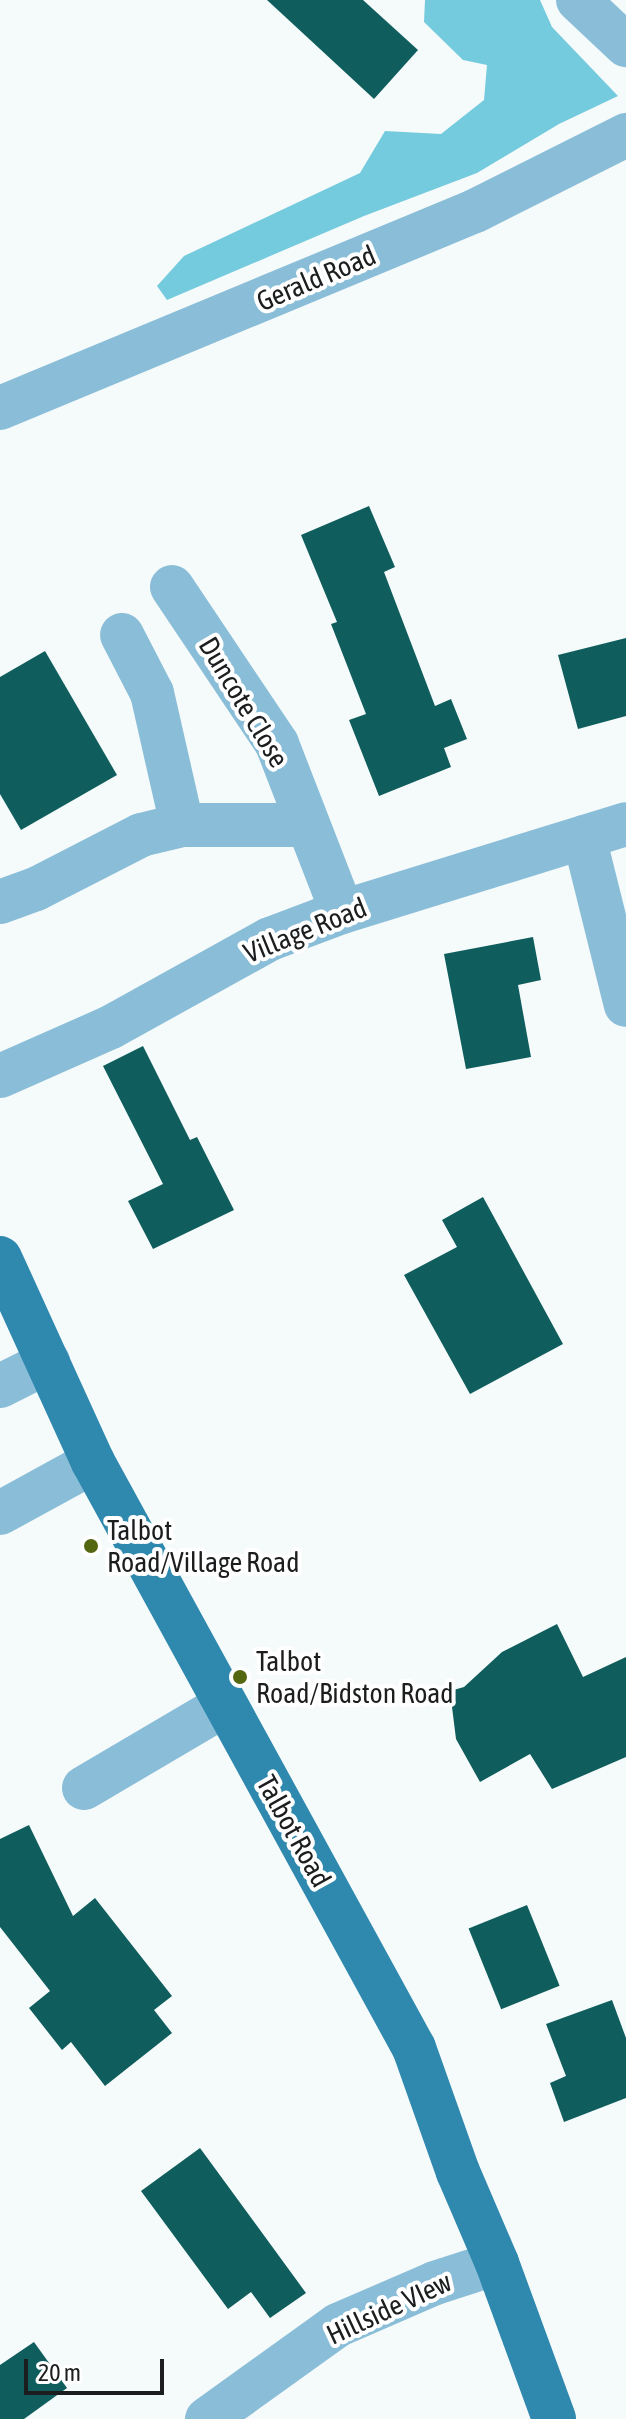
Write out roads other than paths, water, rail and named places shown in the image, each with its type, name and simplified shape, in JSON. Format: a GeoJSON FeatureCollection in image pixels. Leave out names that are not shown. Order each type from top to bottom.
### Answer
{"type":"FeatureCollection","features":[{"type":"Feature","properties":{"kind":"main road","name":"Talbot Road"},"geometry":{"type":"LineString","coordinates":[[0,1258],[93,1462],[414,2048],[458,2172],[497,2263],[554,2419]]}},
{"type":"Feature","properties":{"kind":"street"},"geometry":{"type":"LineString","coordinates":[[578,0],[626,45]]}},
{"type":"Feature","properties":{"kind":"street","name":"Gerald Road"},"geometry":{"type":"LineString","coordinates":[[0,408],[475,211],[626,135]]}},
{"type":"Feature","properties":{"kind":"street","name":"Duncote Close"},"geometry":{"type":"LineString","coordinates":[[172,587],[277,744],[342,912]]}},
{"type":"Feature","properties":{"kind":"street"},"geometry":{"type":"LineString","coordinates":[[122,635],[152,693],[182,825]]}},
{"type":"Feature","properties":{"kind":"street","name":"Village Road"},"geometry":{"type":"LineString","coordinates":[[0,1076],[111,1027],[270,939],[342,912],[626,824]]}},
{"type":"Feature","properties":{"kind":"street"},"geometry":{"type":"LineString","coordinates":[[0,902],[36,889],[141,835],[182,825],[308,825]]}},
{"type":"Feature","properties":{"kind":"street"},"geometry":{"type":"LineString","coordinates":[[584,837],[626,1005]]}},
{"type":"Feature","properties":{"kind":"street"},"geometry":{"type":"LineString","coordinates":[[0,1386],[48,1362]]}},
{"type":"Feature","properties":{"kind":"street"},"geometry":{"type":"LineString","coordinates":[[0,1513],[93,1462]]}},
{"type":"Feature","properties":{"kind":"street"},"geometry":{"type":"LineString","coordinates":[[84,1788],[225,1705]]}},
{"type":"Feature","properties":{"kind":"street","name":"Hillside VIew"},"geometry":{"type":"LineString","coordinates":[[207,2419],[338,2325],[435,2283],[497,2263]]}},
{"type":"Feature","properties":{"kind":"place","name":"Talbot Road/Village Road"},"geometry":{"type":"Point","coordinates":[91,1546]}},
{"type":"Feature","properties":{"kind":"place","name":"Talbot Road/Bidston Road"},"geometry":{"type":"Point","coordinates":[240,1677]}}]}
